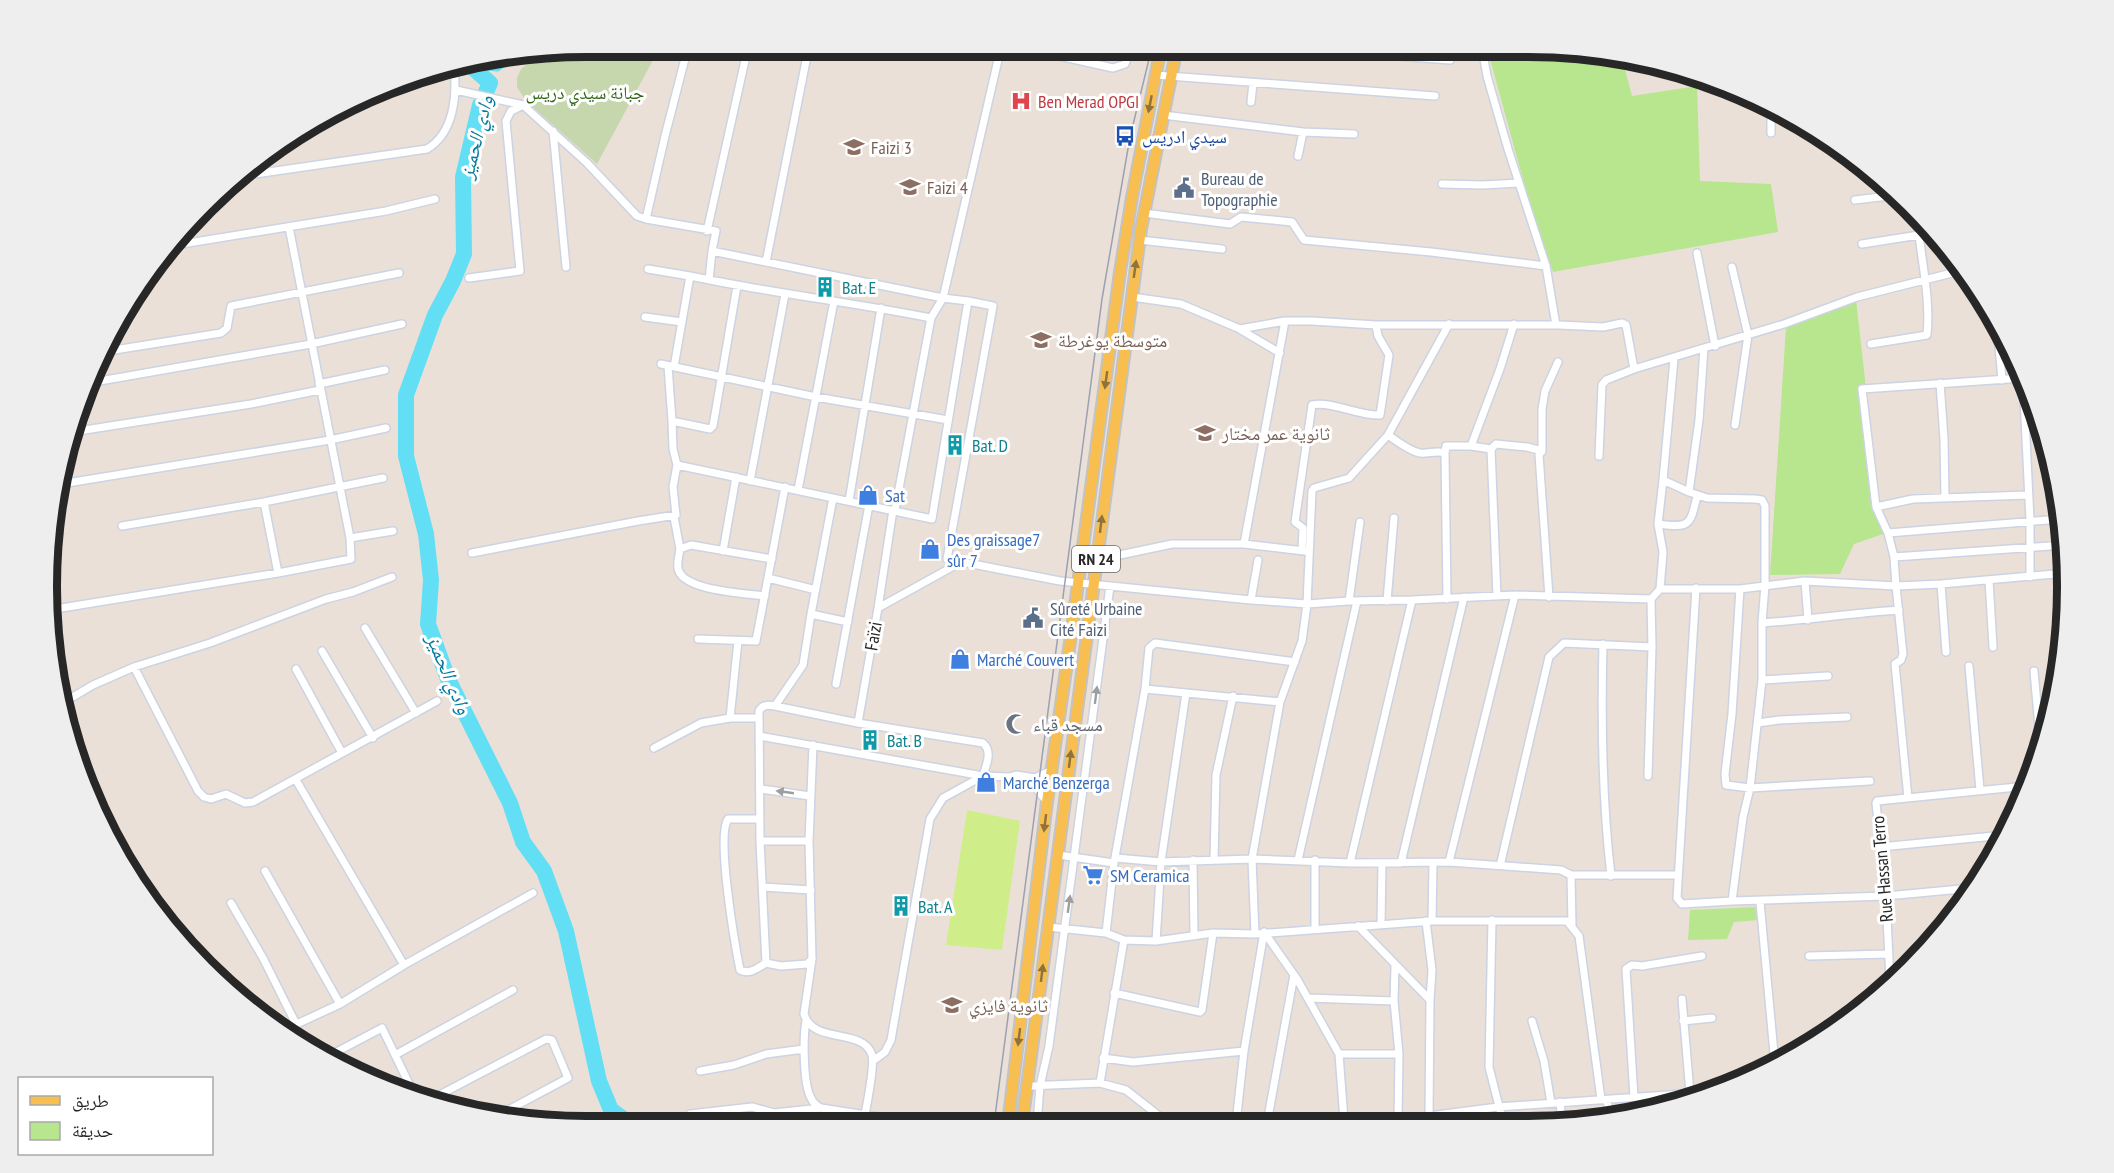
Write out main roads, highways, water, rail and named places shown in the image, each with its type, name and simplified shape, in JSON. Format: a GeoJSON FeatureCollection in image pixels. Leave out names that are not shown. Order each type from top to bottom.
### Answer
{"type":"FeatureCollection","features":[{"type":"Feature","properties":{"kind":"main road","name":"RN 24"},"geometry":{"type":"LineString","coordinates":[[1009,1116],[1047,802],[1120,272],[1159,57]]}},
{"type":"Feature","properties":{"kind":"main road","name":"RN 24"},"geometry":{"type":"LineString","coordinates":[[1023,1116],[1139,240],[1175,57]]}},
{"type":"Feature","properties":{"kind":"main road"},"geometry":{"type":"LineString","coordinates":[[1015,1071],[1029,1073]]}},
{"type":"Feature","properties":{"kind":"main road"},"geometry":{"type":"LineString","coordinates":[[1012,1092],[1026,1090]]}},
{"type":"Feature","properties":{"kind":"waterway"},"geometry":{"type":"LineString","coordinates":[[477,68],[498,70],[507,63]]}},
{"type":"Feature","properties":{"kind":"waterway","name":"وادي الحميز"},"geometry":{"type":"LineString","coordinates":[[474,69],[490,83],[480,105],[463,177],[464,254],[435,315],[406,395],[406,456],[426,534],[431,580],[428,624],[448,679],[510,803],[523,842],[544,871],[566,931],[599,1081],[611,1110],[619,1116]]}},
{"type":"Feature","properties":{"kind":"tram line"},"geometry":{"type":"LineString","coordinates":[[995,1116],[1102,299],[1130,137],[1150,57]]}},
{"type":"Feature","properties":{"kind":"place","name":"Ben Merad OPGI"},"geometry":{"type":"Point","coordinates":[1021,101]}},
{"type":"Feature","properties":{"kind":"place","name":"سيدي ادريس"},"geometry":{"type":"Point","coordinates":[1125,136]}},
{"type":"Feature","properties":{"kind":"place","name":"Faizi 3"},"geometry":{"type":"Point","coordinates":[854,147]}},
{"type":"Feature","properties":{"kind":"place","name":"Faizi 4"},"geometry":{"type":"Point","coordinates":[910,187]}},
{"type":"Feature","properties":{"kind":"place","name":"Bureau de Topographie"},"geometry":{"type":"Point","coordinates":[1184,188]}},
{"type":"Feature","properties":{"kind":"place","name":"Bat. E"},"geometry":{"type":"Point","coordinates":[825,287]}},
{"type":"Feature","properties":{"kind":"place","name":"متوسطة يوغرطة"},"geometry":{"type":"Point","coordinates":[1041,340]}},
{"type":"Feature","properties":{"kind":"place","name":"ثانوية عمر مختار"},"geometry":{"type":"Point","coordinates":[1205,433]}},
{"type":"Feature","properties":{"kind":"place","name":"Bat. D"},"geometry":{"type":"Point","coordinates":[955,445]}},
{"type":"Feature","properties":{"kind":"place","name":"Sat"},"geometry":{"type":"Point","coordinates":[868,495]}},
{"type":"Feature","properties":{"kind":"place","name":"Des graissage7 sûr 7"},"geometry":{"type":"Point","coordinates":[930,549]}},
{"type":"Feature","properties":{"kind":"place","name":"Sûreté Urbaine Cité Faizi"},"geometry":{"type":"Point","coordinates":[1033,618]}},
{"type":"Feature","properties":{"kind":"place","name":"Marché Couvert"},"geometry":{"type":"Point","coordinates":[960,659]}},
{"type":"Feature","properties":{"kind":"place","name":"مسجد قباء"},"geometry":{"type":"Point","coordinates":[1016,724]}},
{"type":"Feature","properties":{"kind":"place","name":"Bat. B"},"geometry":{"type":"Point","coordinates":[870,740]}},
{"type":"Feature","properties":{"kind":"place","name":"Marché Benzerga"},"geometry":{"type":"Point","coordinates":[986,782]}},
{"type":"Feature","properties":{"kind":"place","name":"SM Ceramica"},"geometry":{"type":"Point","coordinates":[1093,875]}},
{"type":"Feature","properties":{"kind":"place","name":"Bat. A"},"geometry":{"type":"Point","coordinates":[901,906]}},
{"type":"Feature","properties":{"kind":"place","name":"ثانوية فايزي"},"geometry":{"type":"Point","coordinates":[952,1005]}},
{"type":"Feature","properties":{"kind":"park label","name":"جبانة سيدي دريس"},"geometry":{"type":"Point","coordinates":[585,92]}}]}
